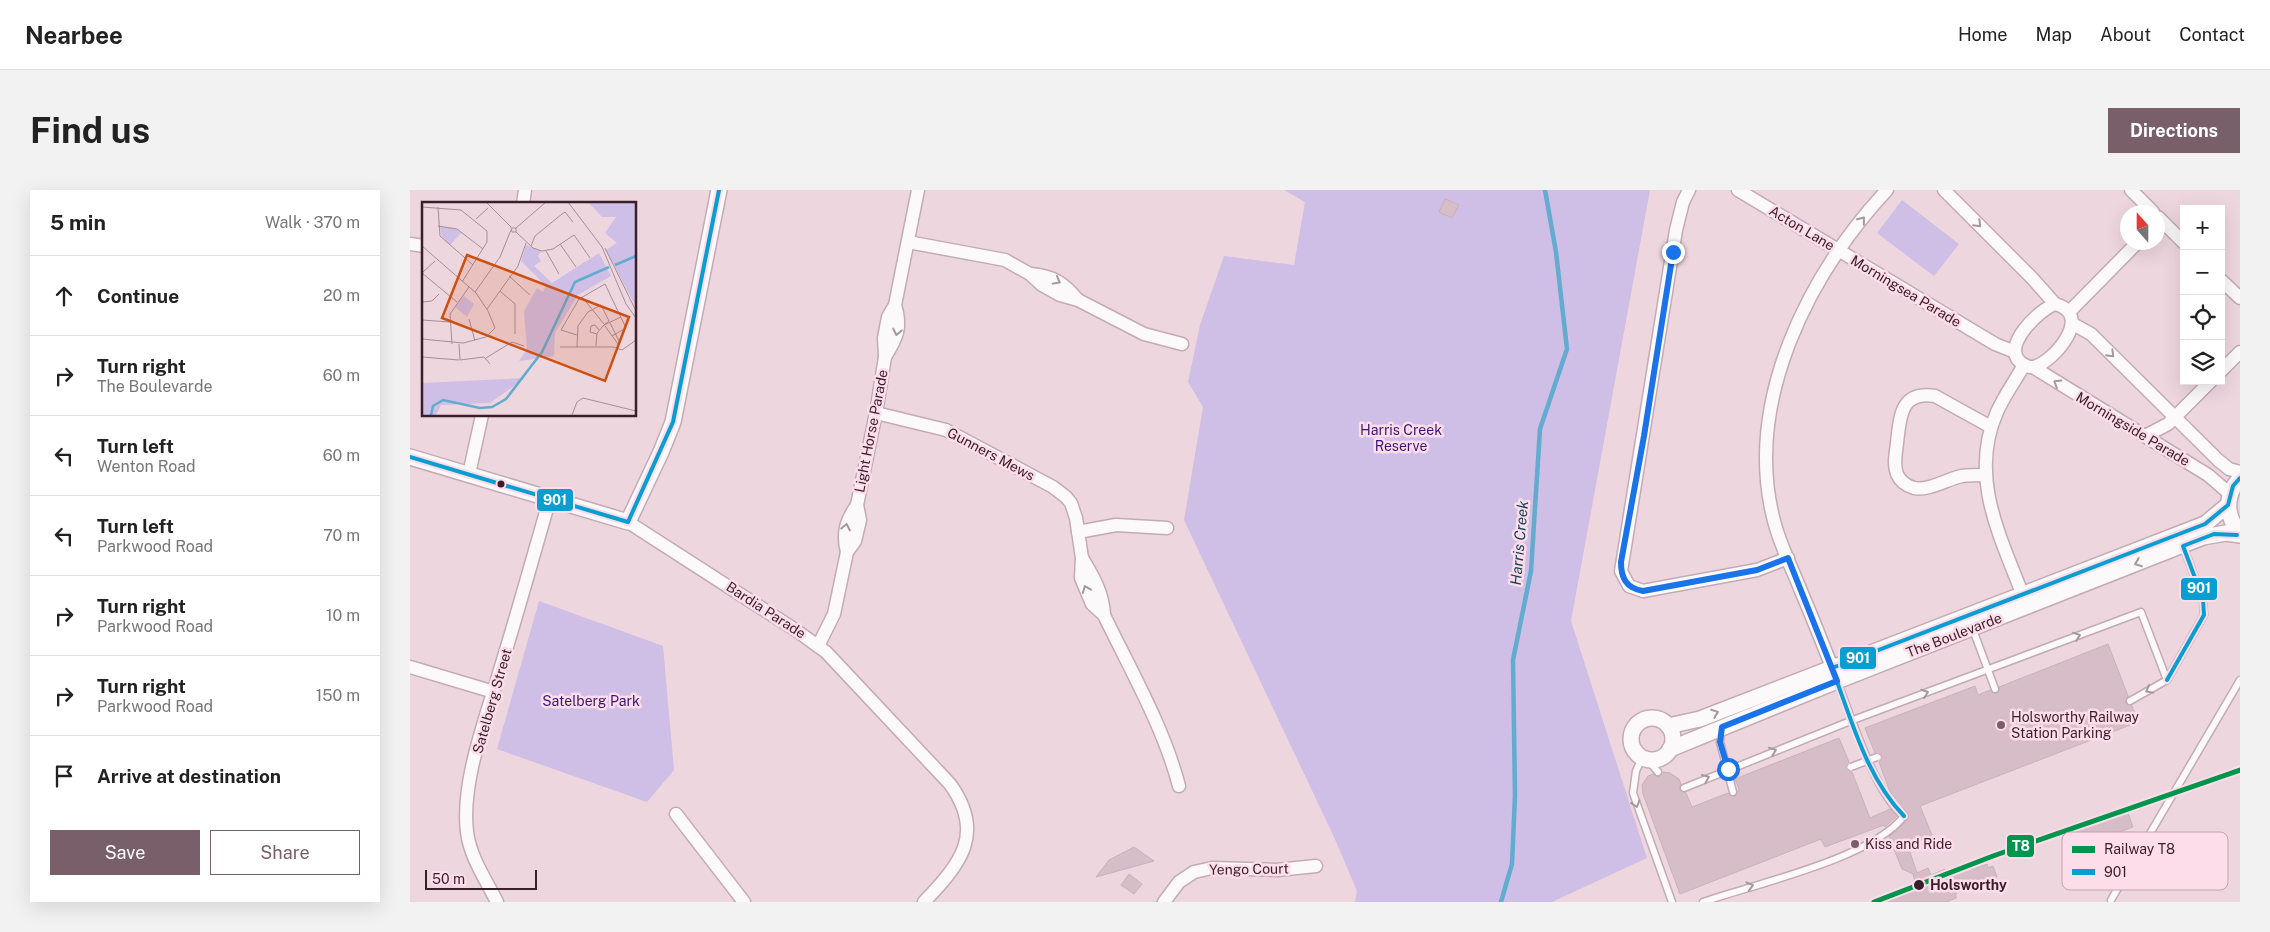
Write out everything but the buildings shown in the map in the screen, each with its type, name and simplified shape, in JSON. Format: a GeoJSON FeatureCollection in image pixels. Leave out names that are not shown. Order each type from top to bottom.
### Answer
{"type":"FeatureCollection","features":[{"type":"Feature","properties":{"kind":"street"},"geometry":{"type":"LineString","coordinates":[[628,522],[668,436],[677,407],[719,190]]}},
{"type":"Feature","properties":{"kind":"street","name":"Light Horse Parade"},"geometry":{"type":"LineString","coordinates":[[818,646],[834,614],[847,552],[855,541],[860,520],[856,505],[876,414],[884,357],[884,338],[888,317],[895,305],[918,190]]}},
{"type":"Feature","properties":{"kind":"street"},"geometry":{"type":"LineString","coordinates":[[1689,190],[1676,230],[1621,571],[1629,586],[1643,591],[1757,570],[1788,558]]}},
{"type":"Feature","properties":{"kind":"street","name":"Acton Lane"},"geometry":{"type":"LineString","coordinates":[[1738,190],[1839,251]]}},
{"type":"Feature","properties":{"kind":"street","name":"Morningsea Parade"},"geometry":{"type":"LineString","coordinates":[[1887,190],[1839,251],[1995,344],[2015,352]]}},
{"type":"Feature","properties":{"kind":"street"},"geometry":{"type":"LineString","coordinates":[[1944,190],[2055,304],[2043,310],[2033,319],[2016,343],[2015,352],[2017,359],[2029,366]]}},
{"type":"Feature","properties":{"kind":"street"},"geometry":{"type":"LineString","coordinates":[[2131,190],[2145,205]]}},
{"type":"Feature","properties":{"kind":"street"},"geometry":{"type":"LineString","coordinates":[[2165,225],[2180,239]]}},
{"type":"Feature","properties":{"kind":"street"},"geometry":{"type":"LineString","coordinates":[[908,242],[996,257],[1030,274],[1042,285],[1060,295],[1078,300],[1144,334],[1182,344]]}},
{"type":"Feature","properties":{"kind":"street"},"geometry":{"type":"LineString","coordinates":[[2022,593],[1992,514],[1985,475],[1986,450],[1991,427],[2003,400],[2029,366],[2051,356],[2068,335],[2071,317],[2131,250]]}},
{"type":"Feature","properties":{"kind":"street"},"geometry":{"type":"LineString","coordinates":[[1835,674],[1774,521],[1768,490],[1766,457],[1772,404],[1780,368],[1793,332],[1811,295],[1839,251]]}},
{"type":"Feature","properties":{"kind":"street"},"geometry":{"type":"LineString","coordinates":[[2225,284],[2240,298]]}},
{"type":"Feature","properties":{"kind":"street","name":"Morningside Parade"},"geometry":{"type":"LineString","coordinates":[[2055,304],[2063,306],[2071,317],[2091,334],[2218,460],[2229,468],[2240,472]]}},
{"type":"Feature","properties":{"kind":"street"},"geometry":{"type":"LineString","coordinates":[[2225,367],[2240,352]]}},
{"type":"Feature","properties":{"kind":"street","name":"Morningside Parade"},"geometry":{"type":"LineString","coordinates":[[2029,366],[2208,475],[2229,499]]}},
{"type":"Feature","properties":{"kind":"street"},"geometry":{"type":"LineString","coordinates":[[2145,436],[2161,429],[2175,418],[2207,385]]}},
{"type":"Feature","properties":{"kind":"street"},"geometry":{"type":"LineString","coordinates":[[1985,475],[1963,476],[1920,488],[1907,485],[1900,480],[1895,466],[1899,420],[1906,404],[1912,398],[1928,395],[1935,396],[1991,427]]}},
{"type":"Feature","properties":{"kind":"street","name":"Gunners Mews"},"geometry":{"type":"LineString","coordinates":[[876,414],[946,430],[1053,487],[1071,503],[1082,558],[1092,574],[1103,600],[1104,615],[1168,749],[1180,786]]}},
{"type":"Feature","properties":{"kind":"street"},"geometry":{"type":"LineString","coordinates":[[469,474],[482,416]]}},
{"type":"Feature","properties":{"kind":"street","name":"Bardia Parade"},"geometry":{"type":"LineString","coordinates":[[410,457],[628,522],[654,537],[818,646],[833,658],[950,784],[963,806],[967,819],[967,832],[960,859],[924,902]]}},
{"type":"Feature","properties":{"kind":"street","name":"The Boulevarde"},"geometry":{"type":"LineString","coordinates":[[1969,621],[2022,593],[2205,524],[2229,499],[2240,478]]}},
{"type":"Feature","properties":{"kind":"street","name":"Satelberg Street"},"geometry":{"type":"LineString","coordinates":[[497,902],[476,862],[467,834],[466,802],[471,775],[550,498]]}},
{"type":"Feature","properties":{"kind":"street"},"geometry":{"type":"LineString","coordinates":[[2229,499],[2230,516],[2240,534]]}},
{"type":"Feature","properties":{"kind":"street"},"geometry":{"type":"LineString","coordinates":[[1078,532],[1116,525],[1167,528]]}},
{"type":"Feature","properties":{"kind":"street","name":"The Boulevarde"},"geometry":{"type":"LineString","coordinates":[[1668,726],[1700,719],[1835,674],[1969,621],[2214,534],[2240,534]]}},
{"type":"Feature","properties":{"kind":"street"},"geometry":{"type":"LineString","coordinates":[[410,667],[494,692]]}},
{"type":"Feature","properties":{"kind":"street","name":"The Boulevarde"},"geometry":{"type":"LineString","coordinates":[[1670,749],[1835,674]]}},
{"type":"Feature","properties":{"kind":"street"},"geometry":{"type":"LineString","coordinates":[[1650,718],[1660,719],[1668,726],[1673,735],[1670,749],[1661,758],[1645,759],[1634,751],[1631,744],[1634,727],[1643,720],[1650,718]]}},
{"type":"Feature","properties":{"kind":"street"},"geometry":{"type":"LineString","coordinates":[[676,814],[744,902]]}},
{"type":"Feature","properties":{"kind":"street","name":"Yengo Court"},"geometry":{"type":"LineString","coordinates":[[1164,902],[1179,882],[1194,872],[1212,868],[1277,870],[1316,866]]}},
{"type":"Feature","properties":{"kind":"lane"},"geometry":{"type":"LineString","coordinates":[[2130,701],[2167,680],[2204,615],[2203,599],[2183,546]]}},
{"type":"Feature","properties":{"kind":"lane"},"geometry":{"type":"LineString","coordinates":[[1684,788],[1853,720],[2141,612],[2167,680]]}},
{"type":"Feature","properties":{"kind":"lane"},"geometry":{"type":"LineString","coordinates":[[1969,621],[1994,689]]}},
{"type":"Feature","properties":{"kind":"lane"},"geometry":{"type":"LineString","coordinates":[[1703,902],[1789,876],[1855,850],[1880,838],[1904,816],[1890,802],[1878,784],[1835,674]]}},
{"type":"Feature","properties":{"kind":"lane"},"geometry":{"type":"LineString","coordinates":[[2151,832],[2240,680]]}},
{"type":"Feature","properties":{"kind":"lane"},"geometry":{"type":"LineString","coordinates":[[1722,727],[1720,742],[1733,792]]}},
{"type":"Feature","properties":{"kind":"lane"},"geometry":{"type":"LineString","coordinates":[[1851,768],[1877,757]]}},
{"type":"Feature","properties":{"kind":"lane"},"geometry":{"type":"LineString","coordinates":[[1658,772],[1645,759],[1636,771],[1633,793],[1672,902]]}},
{"type":"Feature","properties":{"kind":"lane"},"geometry":{"type":"LineString","coordinates":[[2111,900],[2117,890]]}},
{"type":"Feature","properties":{"kind":"green space","name":"Harris Creek Reserve"},"geometry":{"type":"Polygon","coordinates":[[[1284,190],[1650,190],[1571,621],[1647,858],[1552,902],[1355,902],[1357,891],[1334,837],[1184,520],[1203,407],[1188,382],[1200,325],[1224,256],[1294,265],[1305,202],[1284,190]]]}},
{"type":"Feature","properties":{"kind":"green space"},"geometry":{"type":"Polygon","coordinates":[[[1902,200],[1959,244],[1934,276],[1877,233],[1902,200]]]}},
{"type":"Feature","properties":{"kind":"green space","name":"Satelberg Park"},"geometry":{"type":"Polygon","coordinates":[[[539,601],[663,646],[674,770],[647,802],[497,749],[539,601]]]}},
{"type":"Feature","properties":{"kind":"waterway","name":"Harris Creek"},"geometry":{"type":"LineString","coordinates":[[1501,902],[1512,864],[1515,796],[1513,660],[1531,571],[1540,429],[1567,349],[1556,252],[1545,190]]}},
{"type":"Feature","properties":{"kind":"rail line","name":"T8"},"geometry":{"type":"LineString","coordinates":[[1874,902],[1993,856],[2240,770]]}},
{"type":"Feature","properties":{"kind":"transit line","name":"901"},"geometry":{"type":"LineString","coordinates":[[628,522],[673,422],[719,190]]}},
{"type":"Feature","properties":{"kind":"transit line","name":"901"},"geometry":{"type":"LineString","coordinates":[[410,457],[628,522]]}},
{"type":"Feature","properties":{"kind":"transit line","name":"901"},"geometry":{"type":"LineString","coordinates":[[1904,816],[1879,783],[1870,765],[1853,727],[1832,668],[2205,524],[2228,505],[2233,486],[2240,478]]}},
{"type":"Feature","properties":{"kind":"transit line","name":"901"},"geometry":{"type":"LineString","coordinates":[[2167,680],[2204,615],[2203,599],[2183,546],[2214,534],[2237,535]]}},
{"type":"Feature","properties":{"kind":"place","name":"Holsworthy Railway Station Parking"},"geometry":{"type":"Point","coordinates":[2001,725]}},
{"type":"Feature","properties":{"kind":"place","name":"Kiss and Ride"},"geometry":{"type":"Point","coordinates":[1855,844]}},
{"type":"Feature","properties":{"kind":"place","name":"Holsworthy"},"geometry":{"type":"Point","coordinates":[1919,885]}},
{"type":"Feature","properties":{"kind":"route"},"geometry":{"type":"LineString","coordinates":[[1673,252],[1644,436],[1635,476],[1621,562],[1623,577],[1625,582],[1634,590],[1643,591],[1757,570],[1788,558],[1837,681],[1722,727],[1720,742],[1728,769]]}}]}
